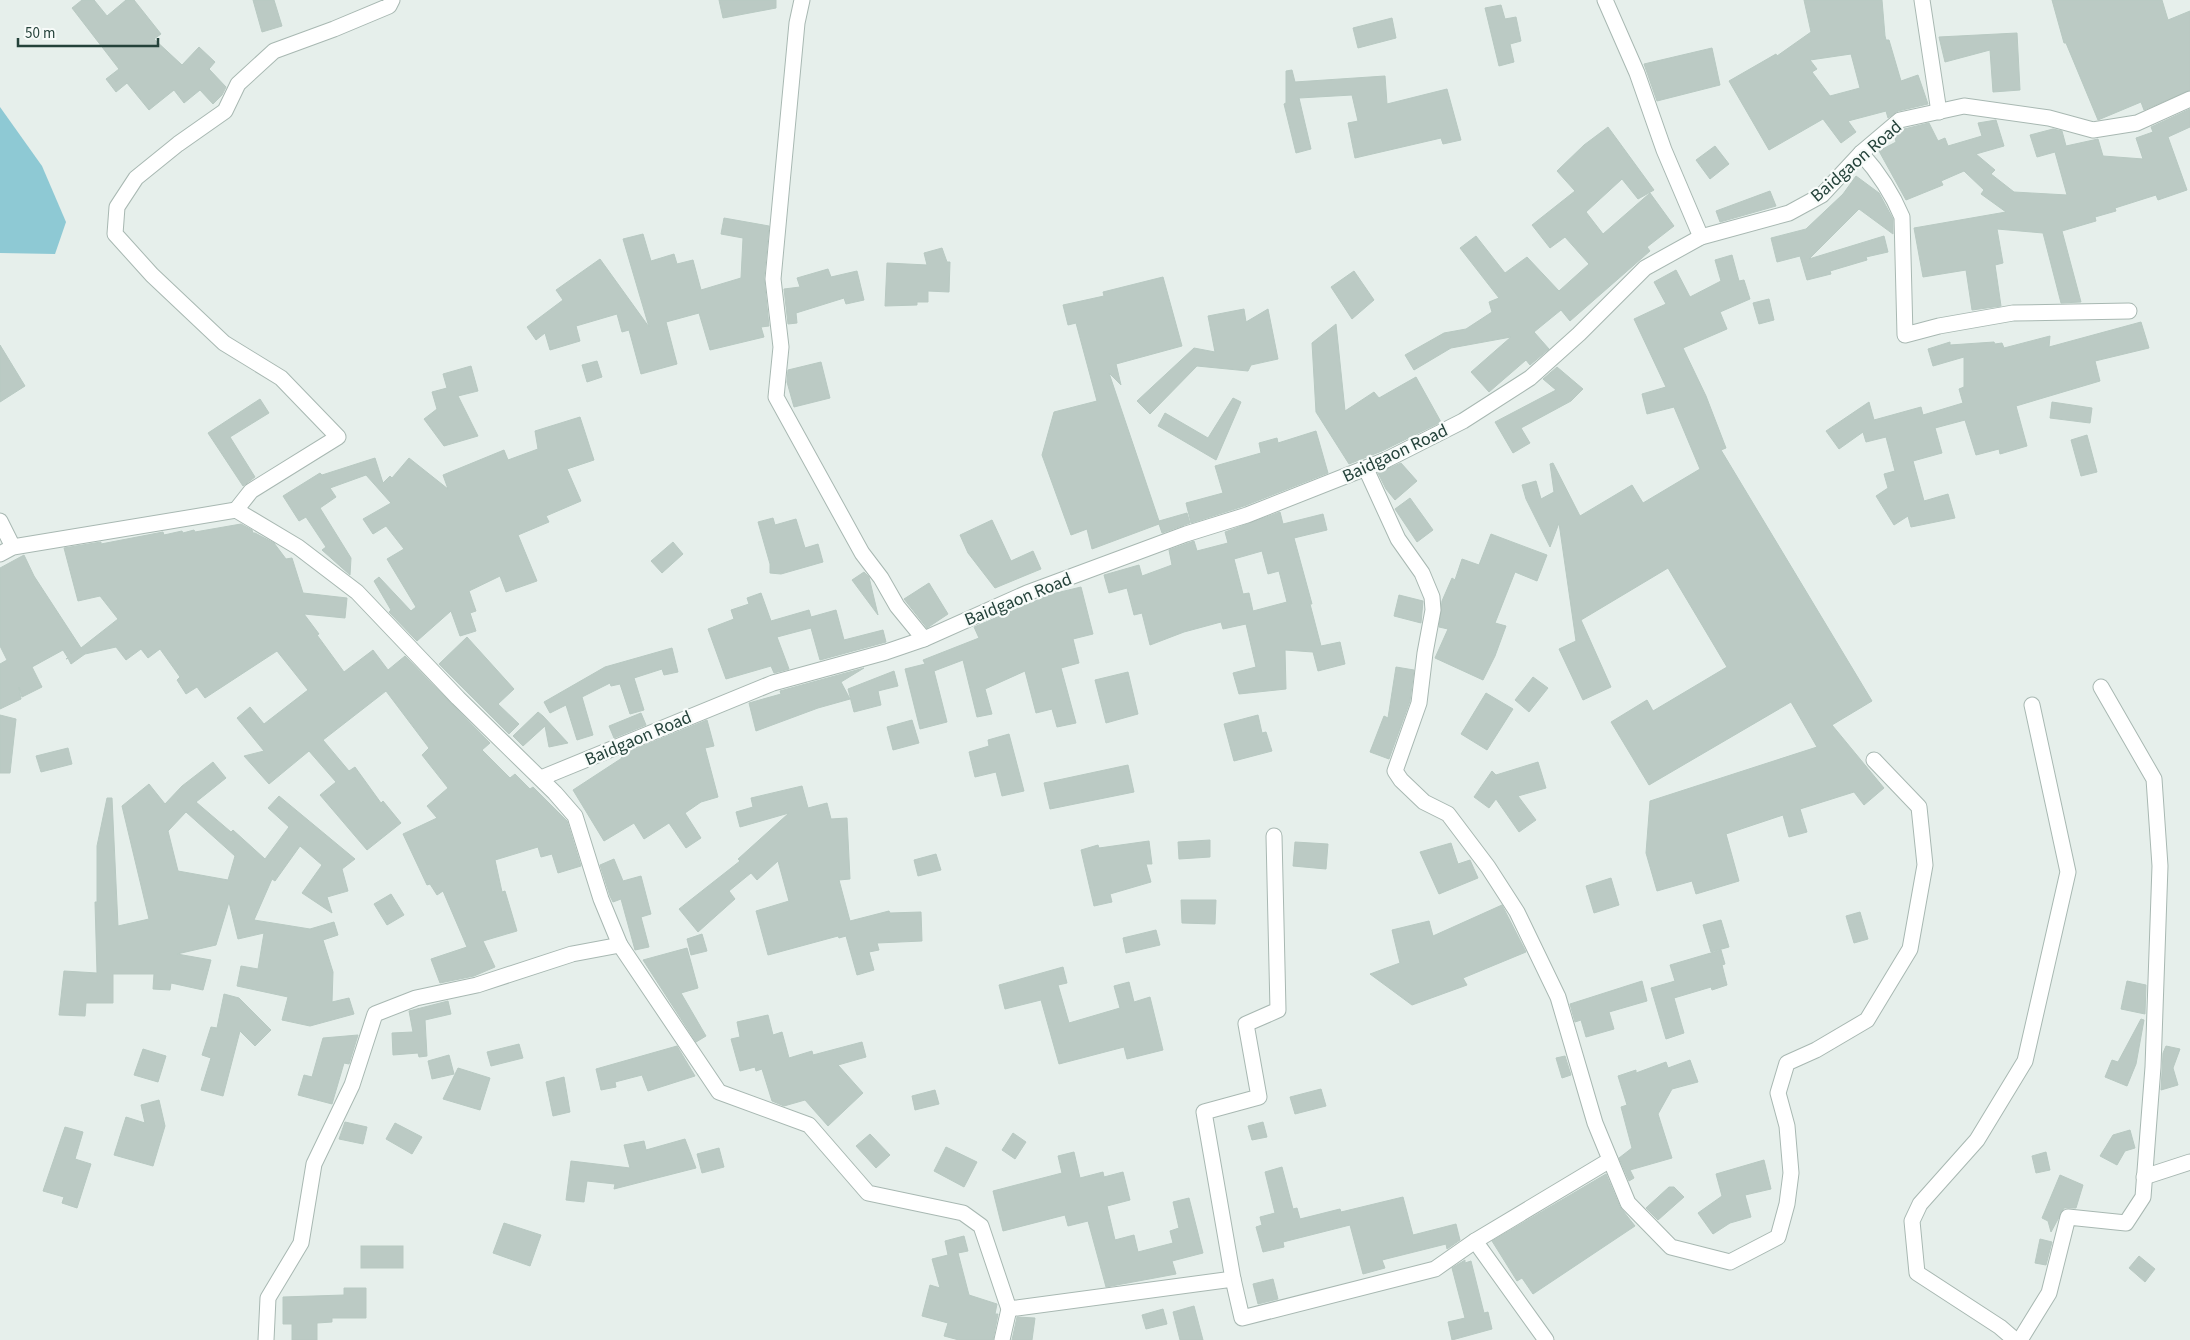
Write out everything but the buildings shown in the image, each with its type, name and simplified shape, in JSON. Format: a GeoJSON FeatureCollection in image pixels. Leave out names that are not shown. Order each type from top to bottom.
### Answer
{"type":"FeatureCollection","features":[{"type":"Feature","properties":{"kind":"street"},"geometry":{"type":"LineString","coordinates":[[236,510],[251,491],[338,437],[282,378],[224,343],[152,275],[115,234],[117,207],[136,178],[178,144],[225,111],[238,84],[274,50],[334,29],[388,6],[392,0]]}},
{"type":"Feature","properties":{"kind":"street"},"geometry":{"type":"LineString","coordinates":[[802,0],[797,23],[773,279],[781,348],[776,397],[862,553],[881,578],[897,606],[924,639]]}},
{"type":"Feature","properties":{"kind":"street"},"geometry":{"type":"LineString","coordinates":[[1604,0],[1637,73],[1664,150],[1701,236]]}},
{"type":"Feature","properties":{"kind":"street"},"geometry":{"type":"LineString","coordinates":[[1922,0],[1939,112]]}},
{"type":"Feature","properties":{"kind":"street","name":"Baidgaon Road"},"geometry":{"type":"LineString","coordinates":[[541,778],[773,683],[886,652],[924,639],[1027,593],[1186,534],[1248,515],[1366,468],[1463,421],[1530,378],[1579,334],[1645,268],[1701,236],[1789,213],[1822,195],[1861,153],[1900,120],[1964,106],[2049,118],[2093,130],[2137,123],[2190,98]]}},
{"type":"Feature","properties":{"kind":"street"},"geometry":{"type":"LineString","coordinates":[[1861,153],[1875,168],[1895,201],[1902,217],[1905,335],[1939,326],[2013,313],[2129,311]]}},
{"type":"Feature","properties":{"kind":"street"},"geometry":{"type":"LineString","coordinates":[[1366,468],[1398,539],[1422,573],[1432,597],[1433,610],[1424,653],[1419,703],[1395,771],[1401,780],[1424,802],[1448,814],[1488,866],[1517,912],[1558,997],[1595,1123],[1628,1203],[1671,1247],[1730,1262],[1778,1237],[1787,1204],[1791,1173],[1787,1126],[1778,1093],[1787,1063],[1816,1050],[1867,1020],[1910,949],[1925,865],[1919,807],[1874,760]]}},
{"type":"Feature","properties":{"kind":"street"},"geometry":{"type":"LineString","coordinates":[[0,520],[7,550],[236,510],[298,547],[358,592],[458,698],[541,778],[575,816],[601,899],[620,945],[719,1092],[809,1125],[868,1193],[963,1213],[981,1226],[1009,1309],[1002,1340]]}},
{"type":"Feature","properties":{"kind":"street"},"geometry":{"type":"LineString","coordinates":[[2020,1340],[2049,1293],[2068,1216],[2126,1223],[2143,1197],[2152,1067],[2160,866],[2154,779],[2101,687]]}},
{"type":"Feature","properties":{"kind":"street"},"geometry":{"type":"LineString","coordinates":[[2015,1340],[2000,1326],[1917,1273],[1912,1221],[1920,1204],[1977,1140],[2025,1061],[2028,1051],[2068,872],[2032,705]]}},
{"type":"Feature","properties":{"kind":"street"},"geometry":{"type":"LineString","coordinates":[[1274,836],[1278,1010],[1246,1024],[1259,1097],[1204,1112],[1233,1279],[1242,1318],[1435,1269],[1475,1241],[1610,1160]]}},
{"type":"Feature","properties":{"kind":"street"},"geometry":{"type":"LineString","coordinates":[[266,1340],[268,1298],[301,1243],[314,1164],[352,1086],[375,1014],[416,998],[477,985],[572,954],[620,945]]}},
{"type":"Feature","properties":{"kind":"street"},"geometry":{"type":"LineString","coordinates":[[2144,1176],[2190,1162]]}},
{"type":"Feature","properties":{"kind":"street"},"geometry":{"type":"LineString","coordinates":[[1475,1241],[1546,1340]]}},
{"type":"Feature","properties":{"kind":"street"},"geometry":{"type":"LineString","coordinates":[[1009,1309],[1233,1279]]}},
{"type":"Feature","properties":{"kind":"water"},"geometry":{"type":"Polygon","coordinates":[[[0,107],[42,166],[66,222],[55,254],[0,253],[0,107]]]}}]}
